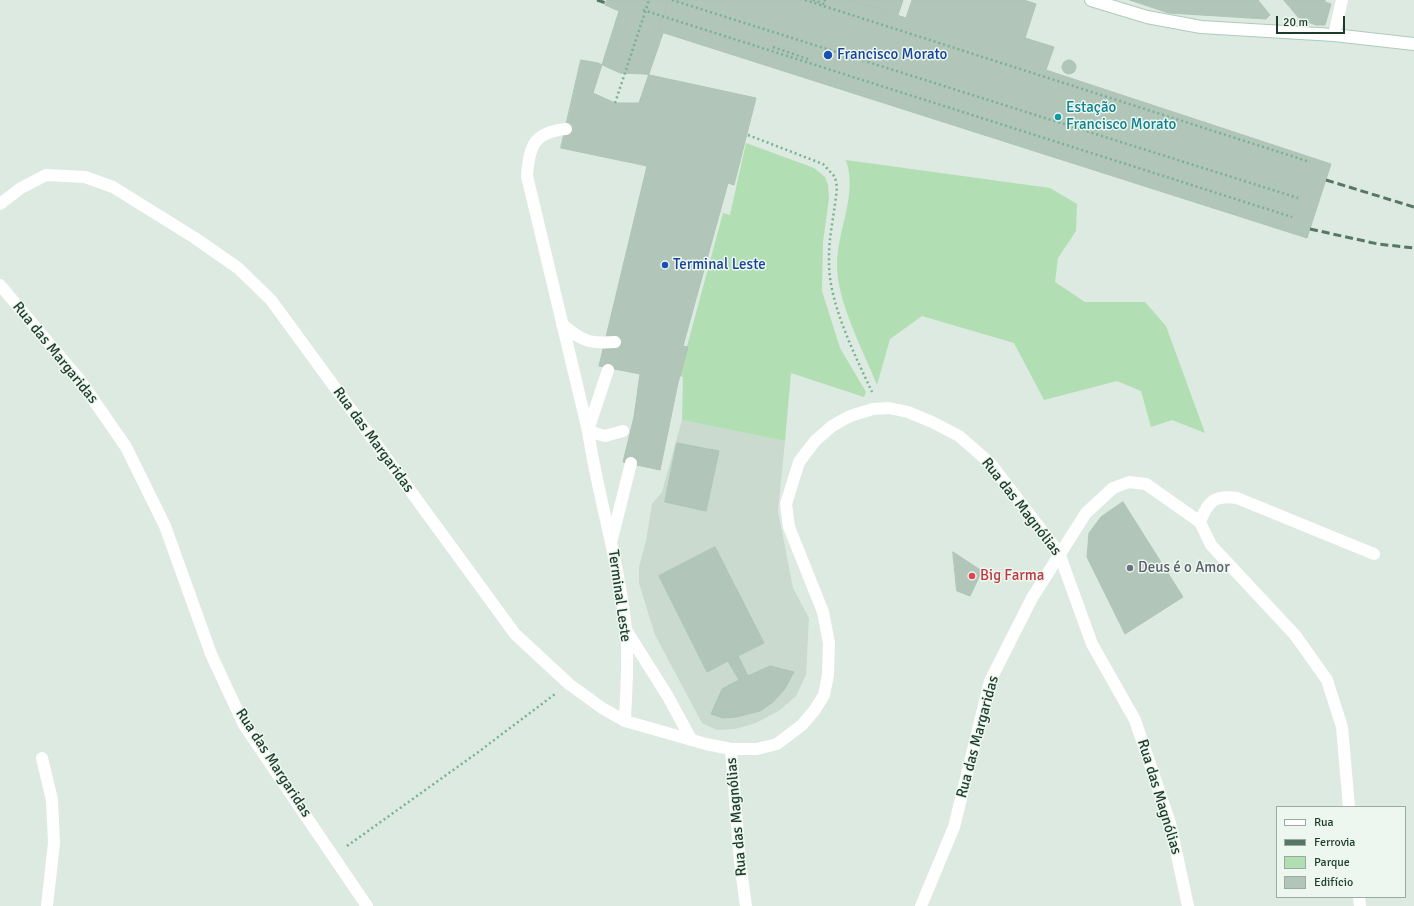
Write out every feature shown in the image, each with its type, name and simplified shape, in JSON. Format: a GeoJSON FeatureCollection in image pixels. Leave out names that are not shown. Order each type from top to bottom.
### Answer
{"type":"FeatureCollection","features":[{"type":"Feature","properties":{"kind":"street"},"geometry":{"type":"LineString","coordinates":[[1091,0],[1147,17],[1201,27],[1334,36],[1414,44]]}},
{"type":"Feature","properties":{"kind":"street"},"geometry":{"type":"LineString","coordinates":[[1334,36],[1342,0]]}},
{"type":"Feature","properties":{"kind":"street","name":"Terminal Leste"},"geometry":{"type":"LineString","coordinates":[[566,129],[553,130],[540,136],[533,144],[528,161],[527,176],[588,431],[592,461],[611,542],[626,630],[624,721]]}},
{"type":"Feature","properties":{"kind":"street","name":"Rua das Margaridas"},"geometry":{"type":"LineString","coordinates":[[0,204],[21,188],[46,175],[85,177],[113,187],[195,238],[238,268],[271,300],[515,634],[569,684],[602,708],[624,721],[706,744],[731,749]]}},
{"type":"Feature","properties":{"kind":"street","name":"Rua das Margaridas"},"geometry":{"type":"LineString","coordinates":[[0,285],[79,378],[126,448],[165,526],[211,654],[244,725],[334,855],[367,906]]}},
{"type":"Feature","properties":{"kind":"street"},"geometry":{"type":"LineString","coordinates":[[562,324],[582,339],[596,344],[616,342]]}},
{"type":"Feature","properties":{"kind":"street"},"geometry":{"type":"LineString","coordinates":[[608,370],[588,431],[605,436],[623,431]]}},
{"type":"Feature","properties":{"kind":"street","name":"Rua das Magnólias"},"geometry":{"type":"LineString","coordinates":[[746,906],[740,862],[731,749],[757,749],[777,744],[802,725],[824,695],[828,675],[829,643],[824,612],[789,526],[786,504],[800,462],[815,441],[832,426],[850,416],[873,409],[889,408],[908,412],[959,436],[990,463],[1059,553],[1092,644],[1134,720],[1170,823],[1188,906]]}},
{"type":"Feature","properties":{"kind":"street","name":"Terminal Leste"},"geometry":{"type":"LineString","coordinates":[[611,542],[631,463]]}},
{"type":"Feature","properties":{"kind":"street","name":"Rua das Margaridas"},"geometry":{"type":"LineString","coordinates":[[921,906],[954,827],[990,681],[1032,598],[1059,553],[1086,513],[1113,488],[1128,482],[1146,484],[1200,522]]}},
{"type":"Feature","properties":{"kind":"street"},"geometry":{"type":"LineString","coordinates":[[1349,806],[1342,727],[1327,680],[1295,635],[1211,546],[1200,522],[1204,510],[1212,501],[1223,496],[1237,498],[1374,554]]}},
{"type":"Feature","properties":{"kind":"street"},"geometry":{"type":"LineString","coordinates":[[626,630],[667,695],[691,739]]}},
{"type":"Feature","properties":{"kind":"street"},"geometry":{"type":"LineString","coordinates":[[42,758],[52,800],[54,843],[47,906]]}},
{"type":"Feature","properties":{"kind":"path"},"geometry":{"type":"LineString","coordinates":[[615,103],[649,0]]}},
{"type":"Feature","properties":{"kind":"path"},"geometry":{"type":"LineString","coordinates":[[672,0],[1298,198]]}},
{"type":"Feature","properties":{"kind":"path"},"geometry":{"type":"LineString","coordinates":[[805,0],[1310,162]]}},
{"type":"Feature","properties":{"kind":"path"},"geometry":{"type":"LineString","coordinates":[[813,0],[827,3],[824,0]]}},
{"type":"Feature","properties":{"kind":"path"},"geometry":{"type":"LineString","coordinates":[[643,10],[1292,217]]}},
{"type":"Feature","properties":{"kind":"path"},"geometry":{"type":"LineString","coordinates":[[773,47],[808,59]]}},
{"type":"Feature","properties":{"kind":"path"},"geometry":{"type":"LineString","coordinates":[[748,135],[823,164],[835,177],[837,187],[828,262],[830,281],[851,347],[880,408]]}},
{"type":"Feature","properties":{"kind":"path"},"geometry":{"type":"LineString","coordinates":[[334,855],[477,753],[569,684]]}},
{"type":"Feature","properties":{"kind":"shaded area"},"geometry":{"type":"Polygon","coordinates":[[[682,420],[785,441],[778,511],[793,588],[809,618],[806,675],[796,696],[780,710],[756,723],[735,729],[717,730],[702,723],[655,635],[639,583],[639,567],[646,541],[652,504],[662,492],[682,420]]]}},
{"type":"Feature","properties":{"kind":"green space"},"geometry":{"type":"Polygon","coordinates":[[[746,143],[814,168],[825,177],[828,185],[829,198],[823,242],[822,291],[840,348],[866,392],[864,397],[791,373],[785,441],[682,420],[683,377],[679,376],[723,213],[730,215],[746,143]]]}},
{"type":"Feature","properties":{"kind":"green space"},"geometry":{"type":"Polygon","coordinates":[[[846,160],[1050,188],[1077,204],[1076,231],[1058,258],[1055,282],[1085,302],[1145,302],[1166,326],[1205,433],[1172,420],[1151,427],[1141,391],[1117,381],[1044,400],[1014,343],[922,316],[890,339],[877,385],[846,310],[838,279],[838,252],[850,186],[846,160]]]}},
{"type":"Feature","properties":{"kind":"building"},"geometry":{"type":"Polygon","coordinates":[[[607,0],[668,0],[658,31],[663,33],[639,103],[615,103],[593,93],[619,11],[605,5],[607,0]]]}},
{"type":"Feature","properties":{"kind":"building","name":"Estação Francisco Morato"},"geometry":{"type":"Polygon","coordinates":[[[668,0],[851,0],[906,18],[912,0],[1024,0],[1036,4],[1025,38],[1054,47],[1046,70],[1331,164],[1307,238],[658,31],[668,0]]]}},
{"type":"Feature","properties":{"kind":"building"},"geometry":{"type":"Polygon","coordinates":[[[851,0],[903,0],[898,15],[851,0]]]}},
{"type":"Feature","properties":{"kind":"building"},"geometry":{"type":"Polygon","coordinates":[[[1130,0],[1258,0],[1270,15],[1266,19],[1169,13],[1130,0]]]}},
{"type":"Feature","properties":{"kind":"building"},"geometry":{"type":"Polygon","coordinates":[[[1284,0],[1325,0],[1325,2],[1331,4],[1325,25],[1316,25],[1300,19],[1284,0]]]}},
{"type":"Feature","properties":{"kind":"building","name":"Terminal Leste"},"geometry":{"type":"Polygon","coordinates":[[[581,60],[598,63],[620,73],[645,74],[756,98],[734,185],[728,183],[683,346],[688,347],[678,383],[660,470],[623,462],[634,417],[640,374],[599,366],[647,166],[561,148],[581,60]]]}},
{"type":"Feature","properties":{"kind":"building"},"geometry":{"type":"Polygon","coordinates":[[[1069,60],[1074,62],[1076,67],[1074,72],[1069,74],[1064,72],[1062,67],[1064,62],[1069,60]]]}},
{"type":"Feature","properties":{"kind":"building"},"geometry":{"type":"Polygon","coordinates":[[[677,443],[719,451],[706,511],[665,502],[677,443]]]}},
{"type":"Feature","properties":{"kind":"building"},"geometry":{"type":"Polygon","coordinates":[[[1123,502],[1183,597],[1125,634],[1087,557],[1089,533],[1101,517],[1123,502]]]}},
{"type":"Feature","properties":{"kind":"building"},"geometry":{"type":"Polygon","coordinates":[[[715,547],[764,643],[738,656],[748,676],[770,666],[794,672],[784,690],[773,702],[760,711],[736,717],[723,718],[711,714],[722,689],[739,680],[728,661],[707,672],[659,576],[715,547]]]}},
{"type":"Feature","properties":{"kind":"building"},"geometry":{"type":"Polygon","coordinates":[[[953,552],[982,571],[970,596],[957,591],[953,552]]]}},
{"type":"Feature","properties":{"kind":"railway"},"geometry":{"type":"LineString","coordinates":[[597,0],[606,3]]}},
{"type":"Feature","properties":{"kind":"railway"},"geometry":{"type":"LineString","coordinates":[[1326,180],[1414,207]]}},
{"type":"Feature","properties":{"kind":"railway"},"geometry":{"type":"LineString","coordinates":[[1310,229],[1378,244],[1414,248]]}},
{"type":"Feature","properties":{"kind":"place","name":"Francisco Morato"},"geometry":{"type":"Point","coordinates":[828,55]}},
{"type":"Feature","properties":{"kind":"place","name":"Estação Francisco Morato"},"geometry":{"type":"Point","coordinates":[1058,117]}},
{"type":"Feature","properties":{"kind":"place","name":"Terminal Leste"},"geometry":{"type":"Point","coordinates":[665,265]}},
{"type":"Feature","properties":{"kind":"place","name":"Deus é o Amor"},"geometry":{"type":"Point","coordinates":[1130,568]}},
{"type":"Feature","properties":{"kind":"place","name":"Big Farma"},"geometry":{"type":"Point","coordinates":[972,576]}}]}
